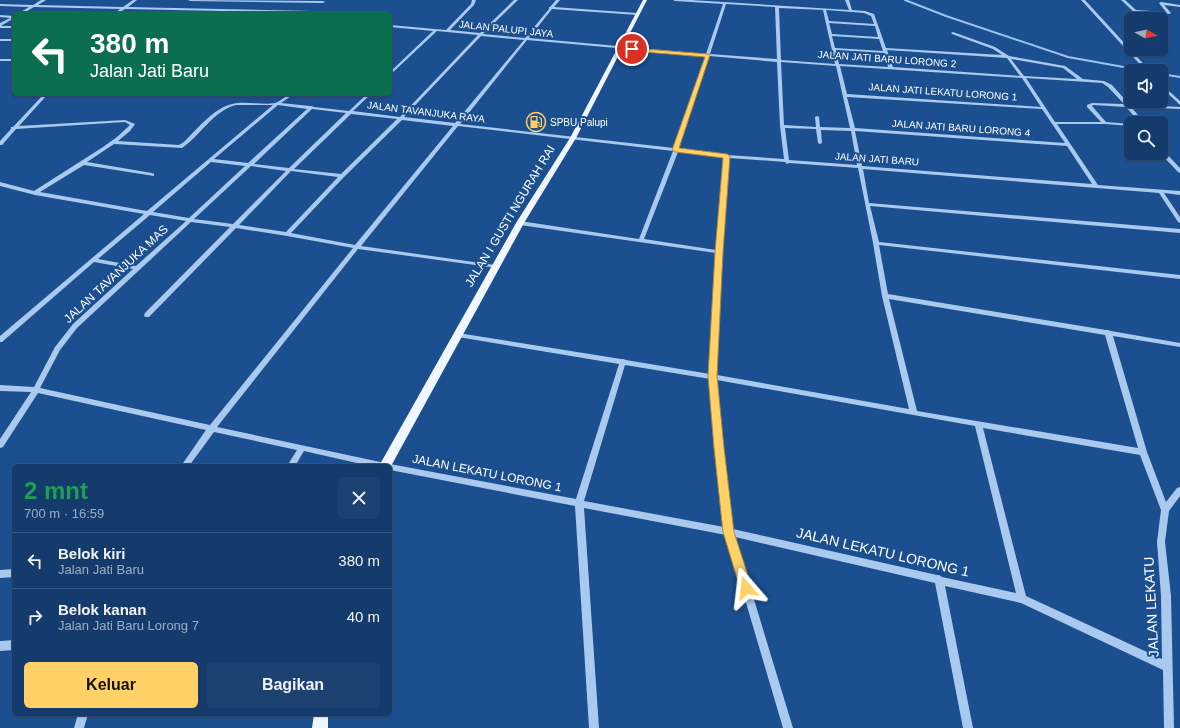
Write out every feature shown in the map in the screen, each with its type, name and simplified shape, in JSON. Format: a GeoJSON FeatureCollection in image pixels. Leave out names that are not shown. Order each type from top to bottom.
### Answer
{"type":"FeatureCollection","features":[{"type":"Feature","properties":{"kind":"main road","name":"JALAN I GUSTI NGURAH RAI"},"geometry":{"type":"LineString","coordinates":[[386,464],[520,223],[573,138],[645,0]]}},
{"type":"Feature","properties":{"kind":"main road"},"geometry":{"type":"LineString","coordinates":[[320,728],[321,716]]}},
{"type":"Feature","properties":{"kind":"street"},"geometry":{"type":"LineString","coordinates":[[22,12],[44,0]]}},
{"type":"Feature","properties":{"kind":"street"},"geometry":{"type":"LineString","coordinates":[[118,12],[135,0]]}},
{"type":"Feature","properties":{"kind":"street"},"geometry":{"type":"LineString","coordinates":[[190,0],[324,1]]}},
{"type":"Feature","properties":{"kind":"street"},"geometry":{"type":"LineString","coordinates":[[213,12],[228,0]]}},
{"type":"Feature","properties":{"kind":"street"},"geometry":{"type":"LineString","coordinates":[[447,31],[473,4],[474,0]]}},
{"type":"Feature","properties":{"kind":"street"},"geometry":{"type":"LineString","coordinates":[[287,234],[342,176],[516,0]]}},
{"type":"Feature","properties":{"kind":"street"},"geometry":{"type":"LineString","coordinates":[[186,464],[212,428],[356,247],[524,39],[558,0]]}},
{"type":"Feature","properties":{"kind":"street"},"geometry":{"type":"LineString","coordinates":[[675,0],[867,12],[873,14],[891,69]]}},
{"type":"Feature","properties":{"kind":"street"},"geometry":{"type":"LineString","coordinates":[[800,0],[803,8]]}},
{"type":"Feature","properties":{"kind":"street"},"geometry":{"type":"LineString","coordinates":[[847,0],[851,12]]}},
{"type":"Feature","properties":{"kind":"street"},"geometry":{"type":"LineString","coordinates":[[1083,0],[1140,64]]}},
{"type":"Feature","properties":{"kind":"street"},"geometry":{"type":"LineString","coordinates":[[1123,0],[1135,11],[1169,13],[1159,1]]}},
{"type":"Feature","properties":{"kind":"street"},"geometry":{"type":"LineString","coordinates":[[314,12],[324,1]]}},
{"type":"Feature","properties":{"kind":"street"},"geometry":{"type":"LineString","coordinates":[[1159,1],[1180,6]]}},
{"type":"Feature","properties":{"kind":"street"},"geometry":{"type":"LineString","coordinates":[[641,241],[676,150],[725,3]]}},
{"type":"Feature","properties":{"kind":"street"},"geometry":{"type":"LineString","coordinates":[[0,6],[281,12]]}},
{"type":"Feature","properties":{"kind":"street"},"geometry":{"type":"LineString","coordinates":[[777,6],[782,126],[787,162]]}},
{"type":"Feature","properties":{"kind":"street"},"geometry":{"type":"LineString","coordinates":[[550,8],[638,14]]}},
{"type":"Feature","properties":{"kind":"street"},"geometry":{"type":"LineString","coordinates":[[824,9],[861,167],[885,296],[914,413]]}},
{"type":"Feature","properties":{"kind":"street"},"geometry":{"type":"LineString","coordinates":[[0,16],[12,17]]}},
{"type":"Feature","properties":{"kind":"street"},"geometry":{"type":"LineString","coordinates":[[0,26],[12,18]]}},
{"type":"Feature","properties":{"kind":"street"},"geometry":{"type":"LineString","coordinates":[[828,22],[876,25]]}},
{"type":"Feature","properties":{"kind":"street"},"geometry":{"type":"LineString","coordinates":[[0,26],[12,27]]}},
{"type":"Feature","properties":{"kind":"street","name":"JALAN PALUPI JAYA"},"geometry":{"type":"LineString","coordinates":[[392,26],[620,48]]}},
{"type":"Feature","properties":{"kind":"street"},"geometry":{"type":"LineString","coordinates":[[392,72],[436,30]]}},
{"type":"Feature","properties":{"kind":"street"},"geometry":{"type":"LineString","coordinates":[[953,33],[994,48],[1008,57],[1096,186]]}},
{"type":"Feature","properties":{"kind":"street"},"geometry":{"type":"LineString","coordinates":[[830,35],[881,38]]}},
{"type":"Feature","properties":{"kind":"street"},"geometry":{"type":"LineString","coordinates":[[0,40],[12,40]]}},
{"type":"Feature","properties":{"kind":"street","name":"JALAN JATI BARU LORONG 2"},"geometry":{"type":"LineString","coordinates":[[620,48],[891,69],[1103,82],[1110,86],[1124,102]]}},
{"type":"Feature","properties":{"kind":"street"},"geometry":{"type":"LineString","coordinates":[[834,49],[998,55],[1064,67],[1082,81]]}},
{"type":"Feature","properties":{"kind":"street"},"geometry":{"type":"LineString","coordinates":[[0,60],[12,60]]}},
{"type":"Feature","properties":{"kind":"street"},"geometry":{"type":"LineString","coordinates":[[1168,92],[1180,104]]}},
{"type":"Feature","properties":{"kind":"street","name":"JALAN JATI LEKATU LORONG 1"},"geometry":{"type":"LineString","coordinates":[[844,95],[1042,108]]}},
{"type":"Feature","properties":{"kind":"street"},"geometry":{"type":"LineString","coordinates":[[0,144],[13,128],[44,96]]}},
{"type":"Feature","properties":{"kind":"street","name":"JALAN TAVANJUKA MAS"},"geometry":{"type":"LineString","coordinates":[[148,212],[277,104],[289,96]]}},
{"type":"Feature","properties":{"kind":"street"},"geometry":{"type":"LineString","coordinates":[[147,315],[367,96]]}},
{"type":"Feature","properties":{"kind":"street","name":"JALAN TAVANJUKA RAYA"},"geometry":{"type":"LineString","coordinates":[[112,142],[180,147],[213,116],[228,106],[236,104],[277,104],[312,107],[573,138]]}},
{"type":"Feature","properties":{"kind":"street"},"geometry":{"type":"LineString","coordinates":[[1104,123],[1088,105],[1124,105]]}},
{"type":"Feature","properties":{"kind":"street","name":"JALAN TAVANJUKA MAS"},"geometry":{"type":"LineString","coordinates":[[0,445],[36,390],[57,349],[75,326],[312,107]]}},
{"type":"Feature","properties":{"kind":"street"},"geometry":{"type":"LineString","coordinates":[[1168,107],[1180,108]]}},
{"type":"Feature","properties":{"kind":"street"},"geometry":{"type":"LineString","coordinates":[[1130,108],[1137,116]]}},
{"type":"Feature","properties":{"kind":"street"},"geometry":{"type":"LineString","coordinates":[[817,117],[820,143]]}},
{"type":"Feature","properties":{"kind":"street"},"geometry":{"type":"LineString","coordinates":[[13,128],[125,121],[133,123],[134,125],[83,163],[36,193]]}},
{"type":"Feature","properties":{"kind":"street"},"geometry":{"type":"LineString","coordinates":[[1053,123],[1124,124]]}},
{"type":"Feature","properties":{"kind":"street","name":"JALAN JATI BARU LORONG 4"},"geometry":{"type":"LineString","coordinates":[[782,126],[1068,145]]}},
{"type":"Feature","properties":{"kind":"street","name":"JALAN JATI BARU"},"geometry":{"type":"LineString","coordinates":[[573,138],[787,162],[1180,193]]}},
{"type":"Feature","properties":{"kind":"street"},"geometry":{"type":"LineString","coordinates":[[727,156],[719,252],[712,376],[719,448],[729,532],[788,728]]}},
{"type":"Feature","properties":{"kind":"street"},"geometry":{"type":"LineString","coordinates":[[1168,158],[1180,171]]}},
{"type":"Feature","properties":{"kind":"street"},"geometry":{"type":"LineString","coordinates":[[210,160],[342,176]]}},
{"type":"Feature","properties":{"kind":"street"},"geometry":{"type":"LineString","coordinates":[[83,163],[152,175]]}},
{"type":"Feature","properties":{"kind":"street","name":"JALAN TAVANJUKA MAS"},"geometry":{"type":"LineString","coordinates":[[0,184],[7,187],[36,193],[191,220],[287,234],[356,247],[495,267]]}},
{"type":"Feature","properties":{"kind":"street"},"geometry":{"type":"LineString","coordinates":[[0,191],[7,187]]}},
{"type":"Feature","properties":{"kind":"street"},"geometry":{"type":"LineString","coordinates":[[1160,191],[1180,221]]}},
{"type":"Feature","properties":{"kind":"street"},"geometry":{"type":"LineString","coordinates":[[867,204],[1180,231]]}},
{"type":"Feature","properties":{"kind":"street"},"geometry":{"type":"LineString","coordinates":[[0,340],[148,212]]}},
{"type":"Feature","properties":{"kind":"street"},"geometry":{"type":"LineString","coordinates":[[520,223],[719,252]]}},
{"type":"Feature","properties":{"kind":"street"},"geometry":{"type":"LineString","coordinates":[[876,243],[1180,277]]}},
{"type":"Feature","properties":{"kind":"street"},"geometry":{"type":"LineString","coordinates":[[92,260],[138,268]]}},
{"type":"Feature","properties":{"kind":"street"},"geometry":{"type":"LineString","coordinates":[[885,296],[1180,345]]}},
{"type":"Feature","properties":{"kind":"street"},"geometry":{"type":"LineString","coordinates":[[1108,332],[1143,452],[1165,510]]}},
{"type":"Feature","properties":{"kind":"street"},"geometry":{"type":"LineString","coordinates":[[458,335],[712,376],[914,413],[1143,452]]}},
{"type":"Feature","properties":{"kind":"street"},"geometry":{"type":"LineString","coordinates":[[594,728],[579,503],[623,361]]}},
{"type":"Feature","properties":{"kind":"street"},"geometry":{"type":"LineString","coordinates":[[0,388],[36,390],[376,464]]}},
{"type":"Feature","properties":{"kind":"street"},"geometry":{"type":"LineString","coordinates":[[978,424],[1022,599]]}},
{"type":"Feature","properties":{"kind":"street"},"geometry":{"type":"LineString","coordinates":[[292,464],[302,448]]}},
{"type":"Feature","properties":{"kind":"street","name":"JALAN LEKATU LORONG 1"},"geometry":{"type":"LineString","coordinates":[[392,467],[729,532],[1022,599],[1168,667]]}},
{"type":"Feature","properties":{"kind":"street","name":"JALAN LEKATU"},"geometry":{"type":"LineString","coordinates":[[1169,728],[1166,596],[1161,542],[1165,510],[1180,490]]}},
{"type":"Feature","properties":{"kind":"street"},"geometry":{"type":"LineString","coordinates":[[0,574],[12,573]]}},
{"type":"Feature","properties":{"kind":"street"},"geometry":{"type":"LineString","coordinates":[[939,579],[968,728]]}},
{"type":"Feature","properties":{"kind":"street"},"geometry":{"type":"LineString","coordinates":[[0,646],[12,645]]}},
{"type":"Feature","properties":{"kind":"street"},"geometry":{"type":"LineString","coordinates":[[78,728],[82,716]]}},
{"type":"Feature","properties":{"kind":"waterway"},"geometry":{"type":"LineString","coordinates":[[905,0],[946,16],[1068,57],[1124,67]]}},
{"type":"Feature","properties":{"kind":"waterway"},"geometry":{"type":"LineString","coordinates":[[1168,75],[1180,77]]}},
{"type":"Feature","properties":{"kind":"place","name":"SPBU Palupi"},"geometry":{"type":"Point","coordinates":[536,122]}},
{"type":"Feature","properties":{"kind":"route"},"geometry":{"type":"LineString","coordinates":[[632,49],[708,55],[676,150],[727,156],[719,252],[712,376],[729,532],[746,588]]}}]}
